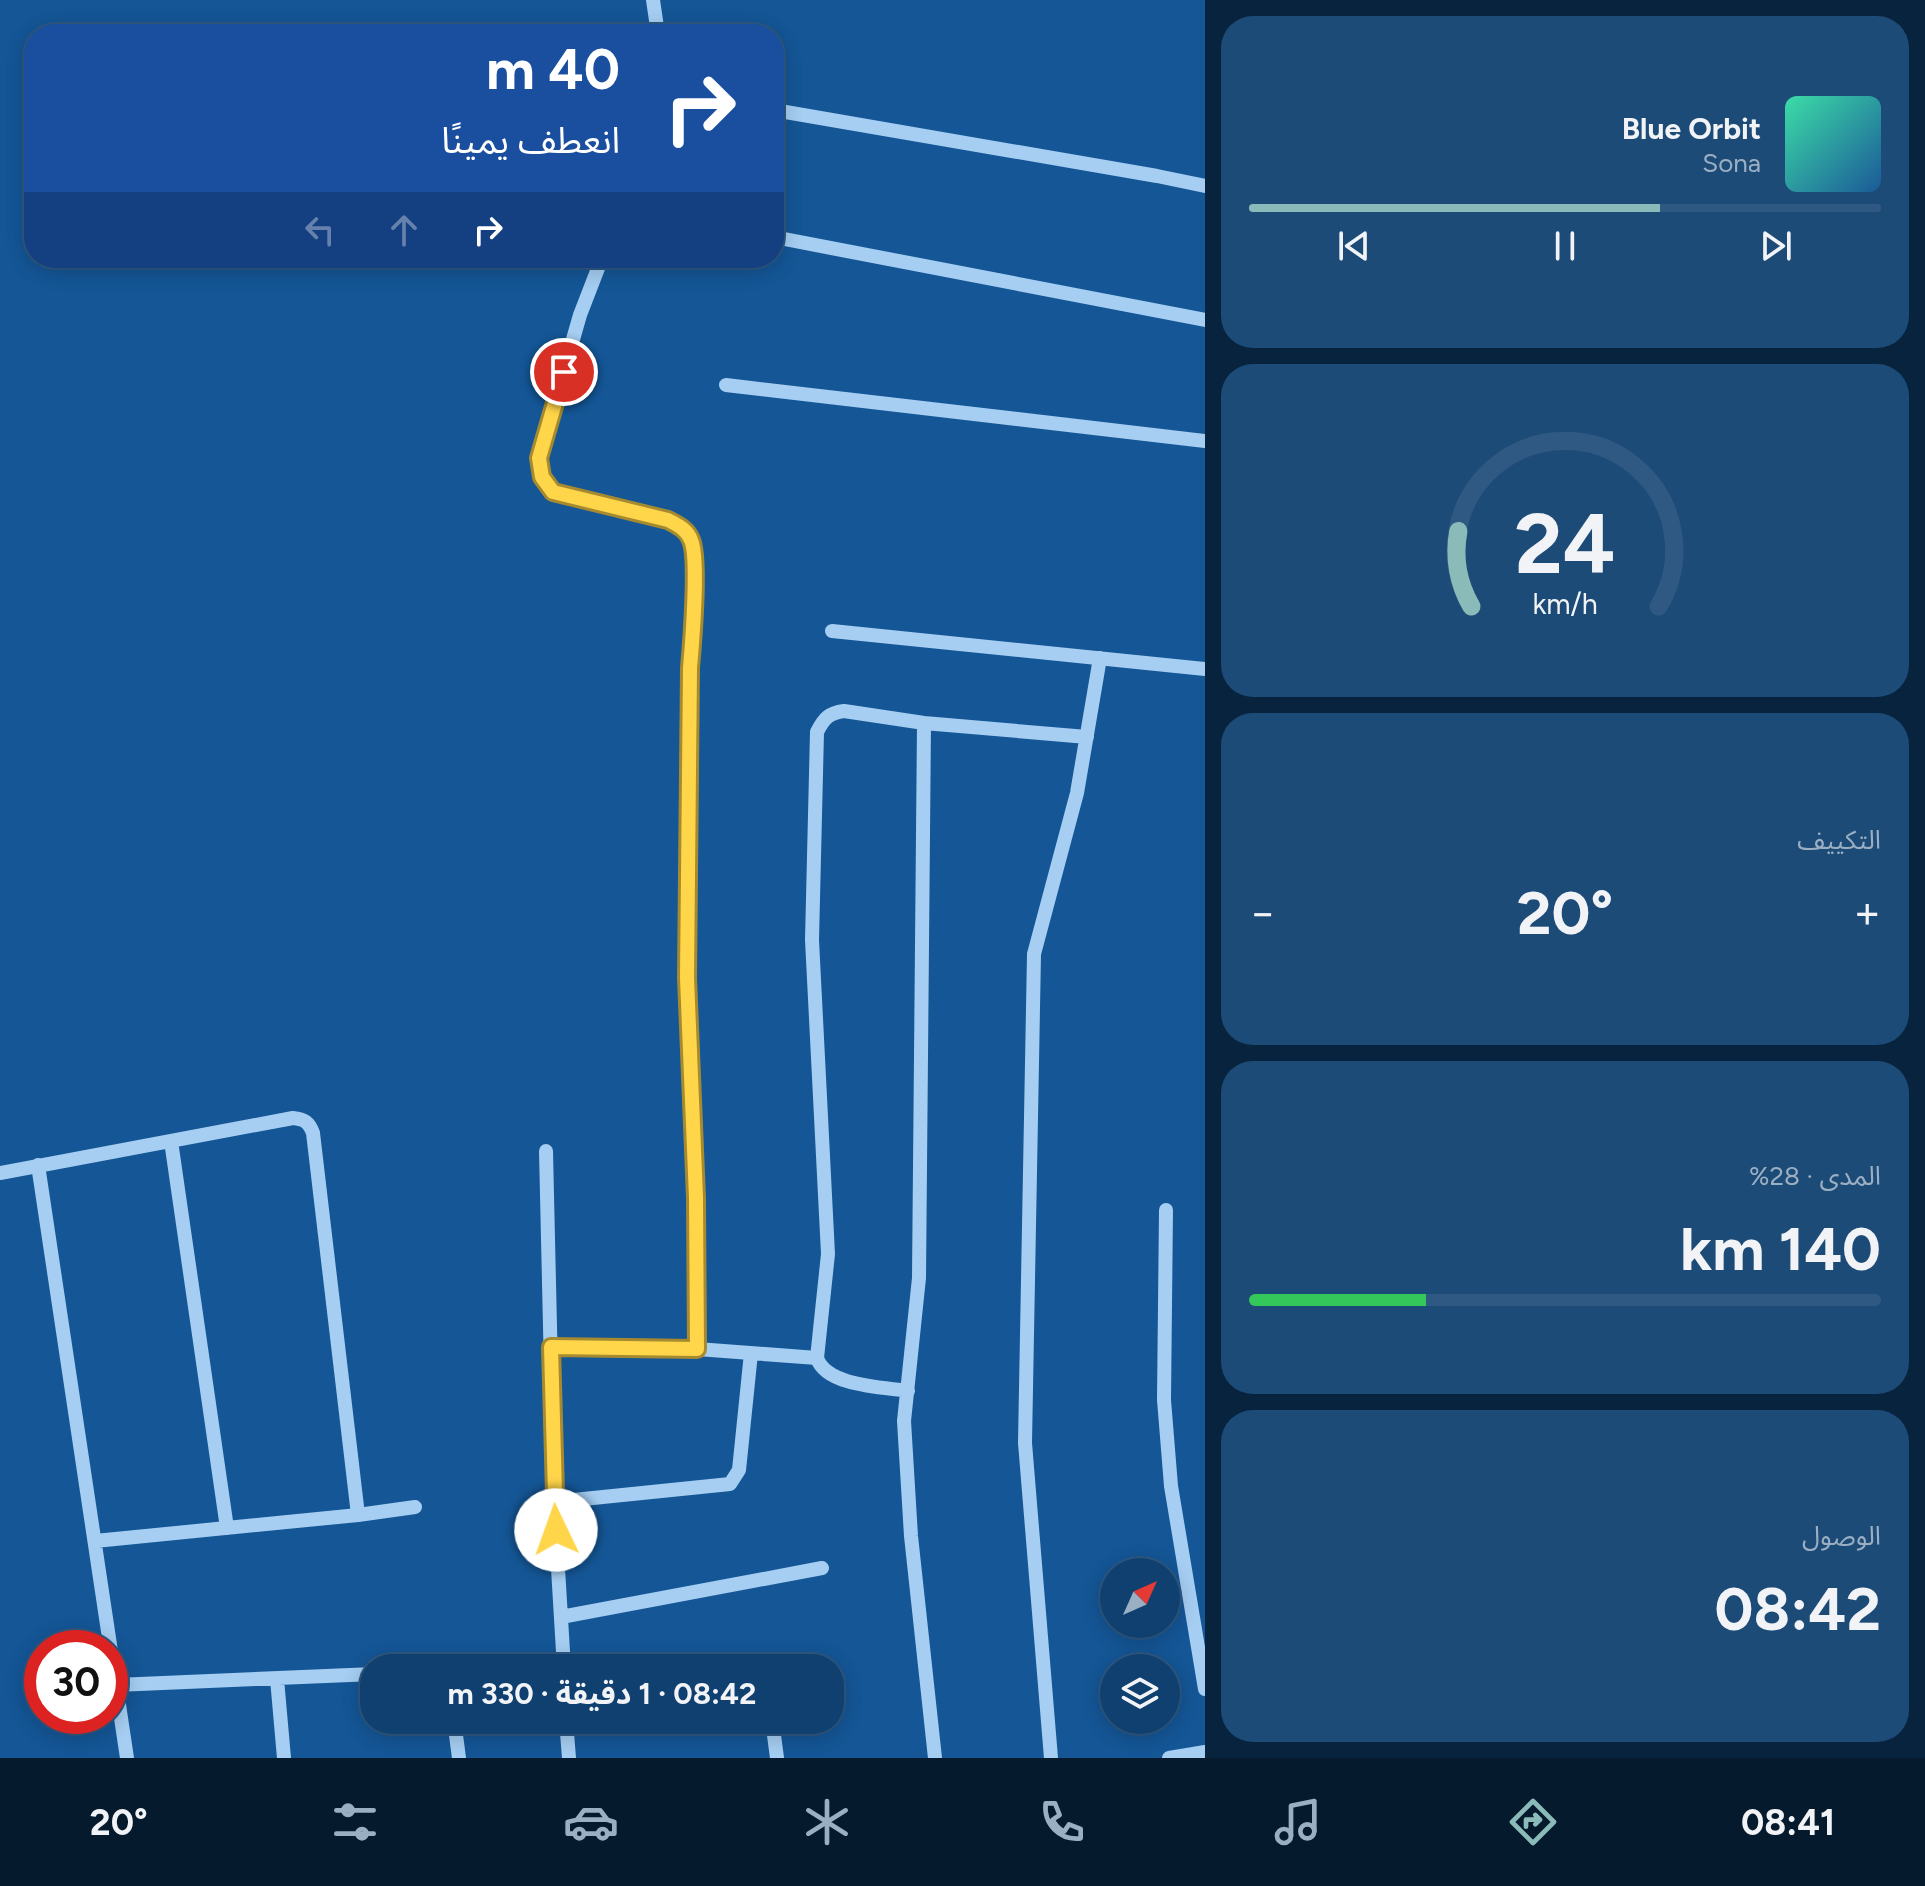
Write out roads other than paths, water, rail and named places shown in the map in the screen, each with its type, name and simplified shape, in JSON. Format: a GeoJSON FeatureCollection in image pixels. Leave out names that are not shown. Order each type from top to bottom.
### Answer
{"type":"FeatureCollection","features":[{"type":"Feature","properties":{"kind":"street"},"geometry":{"type":"LineString","coordinates":[[653,0],[657,24]]}},
{"type":"Feature","properties":{"kind":"street"},"geometry":{"type":"LineString","coordinates":[[784,112],[1205,186]]}},
{"type":"Feature","properties":{"kind":"street"},"geometry":{"type":"LineString","coordinates":[[784,239],[1205,320]]}},
{"type":"Feature","properties":{"kind":"street"},"geometry":{"type":"LineString","coordinates":[[598,268],[580,315],[539,458],[542,477],[553,492],[668,520],[682,527],[692,541],[694,629],[690,668],[687,978],[696,1198],[697,1349]]}},
{"type":"Feature","properties":{"kind":"street"},"geometry":{"type":"LineString","coordinates":[[726,385],[1205,441]]}},
{"type":"Feature","properties":{"kind":"street"},"geometry":{"type":"LineString","coordinates":[[832,631],[1205,669]]}},
{"type":"Feature","properties":{"kind":"street"},"geometry":{"type":"LineString","coordinates":[[1051,1758],[1025,1443],[1028,1143],[1034,954],[1077,793],[1100,658]]}},
{"type":"Feature","properties":{"kind":"street"},"geometry":{"type":"LineString","coordinates":[[908,1391],[842,1381],[819,1365],[817,1358],[828,1254],[812,940],[817,732],[823,719],[832,712],[844,711],[924,723],[1087,737]]}},
{"type":"Feature","properties":{"kind":"street"},"geometry":{"type":"LineString","coordinates":[[924,723],[919,1278],[904,1421],[911,1536],[935,1758]]}},
{"type":"Feature","properties":{"kind":"street"},"geometry":{"type":"LineString","coordinates":[[0,1173],[293,1118],[303,1119],[310,1125],[358,1515]]}},
{"type":"Feature","properties":{"kind":"street"},"geometry":{"type":"LineString","coordinates":[[171,1141],[227,1528]]}},
{"type":"Feature","properties":{"kind":"street"},"geometry":{"type":"LineString","coordinates":[[546,1151],[554,1502],[563,1654]]}},
{"type":"Feature","properties":{"kind":"street"},"geometry":{"type":"LineString","coordinates":[[38,1165],[108,1630]]}},
{"type":"Feature","properties":{"kind":"street"},"geometry":{"type":"LineString","coordinates":[[1166,1210],[1164,1400],[1171,1486],[1205,1689]]}},
{"type":"Feature","properties":{"kind":"street"},"geometry":{"type":"LineString","coordinates":[[551,1347],[697,1349],[817,1358]]}},
{"type":"Feature","properties":{"kind":"street"},"geometry":{"type":"LineString","coordinates":[[554,1502],[730,1484],[739,1470],[751,1353]]}},
{"type":"Feature","properties":{"kind":"street"},"geometry":{"type":"LineString","coordinates":[[95,1541],[415,1507]]}},
{"type":"Feature","properties":{"kind":"street"},"geometry":{"type":"LineString","coordinates":[[561,1617],[822,1568]]}},
{"type":"Feature","properties":{"kind":"street"},"geometry":{"type":"LineString","coordinates":[[128,1685],[360,1675]]}},
{"type":"Feature","properties":{"kind":"street"},"geometry":{"type":"LineString","coordinates":[[277,1679],[284,1758]]}},
{"type":"Feature","properties":{"kind":"street"},"geometry":{"type":"LineString","coordinates":[[123,1734],[127,1758]]}},
{"type":"Feature","properties":{"kind":"street"},"geometry":{"type":"LineString","coordinates":[[456,1734],[459,1758]]}},
{"type":"Feature","properties":{"kind":"street"},"geometry":{"type":"LineString","coordinates":[[567,1734],[569,1758]]}},
{"type":"Feature","properties":{"kind":"street"},"geometry":{"type":"LineString","coordinates":[[774,1734],[777,1758]]}},
{"type":"Feature","properties":{"kind":"street"},"geometry":{"type":"LineString","coordinates":[[1169,1758],[1205,1752]]}}]}
